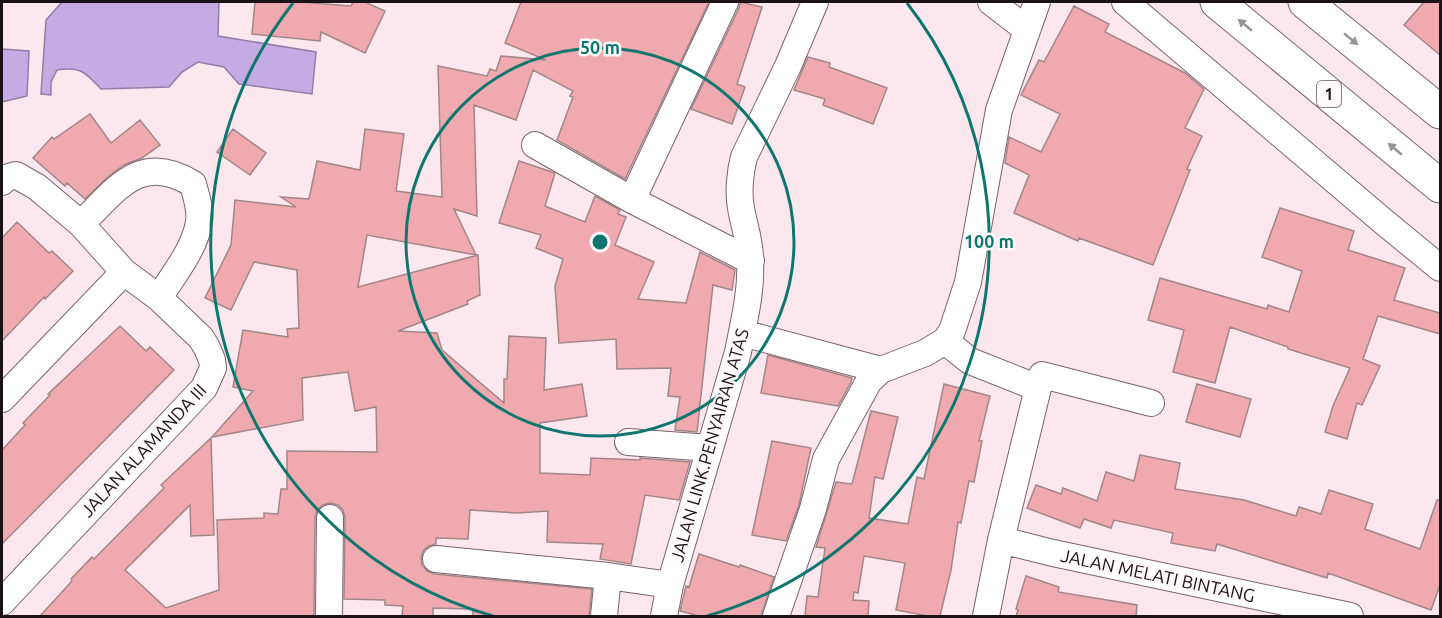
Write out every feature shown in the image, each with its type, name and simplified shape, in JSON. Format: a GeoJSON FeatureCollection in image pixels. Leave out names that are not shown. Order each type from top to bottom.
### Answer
{"type":"FeatureCollection","features":[{"type":"Feature","properties":{"kind":"highway","name":"1"},"geometry":{"type":"LineString","coordinates":[[1217,2],[1440,186]]}},
{"type":"Feature","properties":{"kind":"highway"},"geometry":{"type":"LineString","coordinates":[[1305,2],[1440,112]]}},
{"type":"Feature","properties":{"kind":"street"},"geometry":{"type":"LineString","coordinates":[[632,200],[724,2]]}},
{"type":"Feature","properties":{"kind":"street","name":"JALAN LINK.PENYAIRAN ATAS"},"geometry":{"type":"LineString","coordinates":[[664,616],[670,585],[742,333],[751,261],[749,236],[740,206],[741,169],[744,157],[788,66],[815,2]]}},
{"type":"Feature","properties":{"kind":"street"},"geometry":{"type":"LineString","coordinates":[[991,2],[1026,29]]}},
{"type":"Feature","properties":{"kind":"street"},"geometry":{"type":"LineString","coordinates":[[776,616],[813,509],[826,459],[869,381],[881,370],[925,353],[945,341],[952,331],[968,282],[999,110],[1037,2]]}},
{"type":"Feature","properties":{"kind":"street"},"geometry":{"type":"LineString","coordinates":[[1125,2],[1440,268]]}},
{"type":"Feature","properties":{"kind":"street"},"geometry":{"type":"LineString","coordinates":[[535,146],[632,200],[751,261]]}},
{"type":"Feature","properties":{"kind":"street"},"geometry":{"type":"LineString","coordinates":[[81,224],[127,179],[157,170],[177,174],[193,184],[198,203],[199,220],[194,241],[159,298]]}},
{"type":"Feature","properties":{"kind":"street","name":"JALAN ALAMANDA III"},"geometry":{"type":"LineString","coordinates":[[2,182],[16,175],[24,178],[81,224],[124,272],[159,298],[201,338],[212,360],[213,368],[208,380],[196,396],[2,602]]}},
{"type":"Feature","properties":{"kind":"street"},"geometry":{"type":"LineString","coordinates":[[2,399],[124,272]]}},
{"type":"Feature","properties":{"kind":"street"},"geometry":{"type":"LineString","coordinates":[[742,333],[881,370]]}},
{"type":"Feature","properties":{"kind":"street"},"geometry":{"type":"LineString","coordinates":[[945,341],[970,361],[1038,388]]}},
{"type":"Feature","properties":{"kind":"street"},"geometry":{"type":"LineString","coordinates":[[987,616],[1001,540],[1042,375],[1151,403]]}},
{"type":"Feature","properties":{"kind":"street"},"geometry":{"type":"LineString","coordinates":[[628,442],[710,448]]}},
{"type":"Feature","properties":{"kind":"street"},"geometry":{"type":"LineString","coordinates":[[328,616],[330,518]]}},
{"type":"Feature","properties":{"kind":"street","name":"JALAN MELATI BINTANG"},"geometry":{"type":"LineString","coordinates":[[1001,540],[1350,616]]}},
{"type":"Feature","properties":{"kind":"street"},"geometry":{"type":"LineString","coordinates":[[436,559],[608,576],[670,585]]}},
{"type":"Feature","properties":{"kind":"street"},"geometry":{"type":"LineString","coordinates":[[604,616],[608,576]]}},
{"type":"Feature","properties":{"kind":"shaded area"},"geometry":{"type":"Polygon","coordinates":[[[62,2],[219,2],[218,36],[316,52],[312,94],[239,84],[224,67],[198,62],[182,72],[169,87],[101,89],[78,70],[57,70],[51,82],[51,95],[41,94],[46,20],[62,2]]]}},
{"type":"Feature","properties":{"kind":"shaded area"},"geometry":{"type":"Polygon","coordinates":[[[2,49],[29,51],[27,96],[2,102],[2,49]]]}},
{"type":"Feature","properties":{"kind":"building"},"geometry":{"type":"Polygon","coordinates":[[[255,2],[300,2],[351,6],[353,2],[365,2],[385,11],[365,53],[321,32],[320,41],[252,34],[255,2]]]}},
{"type":"Feature","properties":{"kind":"building"},"geometry":{"type":"Polygon","coordinates":[[[521,2],[709,2],[625,179],[557,140],[573,97],[570,96],[573,91],[533,70],[516,120],[474,105],[477,216],[454,209],[476,255],[367,235],[358,287],[478,255],[480,295],[467,301],[468,304],[398,331],[437,333],[442,350],[504,403],[509,336],[546,338],[544,390],[582,384],[587,416],[540,423],[540,473],[590,475],[591,458],[640,460],[640,458],[690,462],[679,500],[645,495],[631,564],[600,559],[603,544],[547,542],[548,511],[517,513],[470,510],[468,539],[436,538],[436,544],[424,550],[421,557],[422,565],[427,571],[435,574],[592,589],[589,616],[473,616],[473,609],[433,608],[433,616],[402,616],[403,606],[385,605],[385,600],[344,599],[345,518],[343,510],[338,505],[330,503],[317,510],[315,518],[314,616],[40,616],[92,557],[94,559],[164,488],[161,485],[211,438],[214,535],[191,536],[190,505],[125,570],[166,608],[219,590],[217,520],[264,518],[264,513],[278,514],[281,489],[287,489],[287,451],[377,452],[376,407],[355,411],[348,372],[302,378],[303,420],[212,437],[253,391],[233,387],[243,330],[288,337],[287,329],[299,328],[297,270],[254,262],[231,310],[205,298],[231,245],[235,200],[296,207],[281,197],[309,199],[317,161],[360,170],[365,129],[404,134],[396,191],[442,197],[438,66],[487,76],[490,69],[496,71],[501,56],[546,60],[505,43],[521,2]]]}},
{"type":"Feature","properties":{"kind":"building"},"geometry":{"type":"Polygon","coordinates":[[[740,2],[762,7],[737,84],[745,87],[732,124],[691,109],[740,2]]]}},
{"type":"Feature","properties":{"kind":"building"},"geometry":{"type":"Polygon","coordinates":[[[1424,2],[1440,2],[1440,55],[1404,25],[1424,2]]]}},
{"type":"Feature","properties":{"kind":"building"},"geometry":{"type":"Polygon","coordinates":[[[1074,6],[1109,24],[1105,32],[1185,73],[1204,89],[1185,128],[1202,136],[1187,169],[1190,170],[1153,265],[1079,238],[1078,241],[1014,213],[1029,175],[1005,163],[1009,137],[1041,152],[1060,114],[1021,95],[1039,60],[1044,62],[1074,6]]]}},
{"type":"Feature","properties":{"kind":"building"},"geometry":{"type":"Polygon","coordinates":[[[808,57],[830,63],[829,67],[887,88],[873,124],[823,105],[825,99],[794,90],[808,57]]]}},
{"type":"Feature","properties":{"kind":"building"},"geometry":{"type":"Polygon","coordinates":[[[90,114],[111,143],[140,120],[160,145],[142,158],[124,165],[85,199],[67,183],[65,186],[33,158],[52,137],[54,139],[90,114]]]}},
{"type":"Feature","properties":{"kind":"building"},"geometry":{"type":"Polygon","coordinates":[[[233,129],[266,153],[250,175],[217,152],[233,129]]]}},
{"type":"Feature","properties":{"kind":"building"},"geometry":{"type":"Polygon","coordinates":[[[519,161],[555,173],[545,206],[585,222],[595,196],[620,210],[618,214],[626,217],[615,245],[654,262],[638,299],[686,303],[700,252],[735,270],[732,290],[713,285],[697,432],[675,430],[680,397],[668,396],[671,368],[617,369],[616,339],[559,343],[555,286],[563,259],[536,248],[541,235],[499,223],[519,161]]]}},
{"type":"Feature","properties":{"kind":"building"},"geometry":{"type":"Polygon","coordinates":[[[1280,208],[1354,231],[1348,250],[1405,268],[1394,300],[1440,313],[1440,334],[1378,316],[1363,359],[1380,366],[1362,405],[1357,403],[1347,439],[1325,432],[1333,406],[1350,368],[1288,349],[1288,347],[1230,327],[1215,383],[1173,372],[1184,330],[1148,320],[1160,278],[1267,309],[1268,305],[1289,312],[1302,271],[1262,257],[1280,208]]]}},
{"type":"Feature","properties":{"kind":"building"},"geometry":{"type":"Polygon","coordinates":[[[17,222],[49,253],[52,251],[73,271],[45,299],[44,297],[2,341],[2,238],[17,222]]]}},
{"type":"Feature","properties":{"kind":"building"},"geometry":{"type":"Polygon","coordinates":[[[120,326],[146,351],[150,347],[174,370],[2,544],[2,450],[25,425],[23,423],[50,395],[48,394],[120,326]]]}},
{"type":"Feature","properties":{"kind":"building"},"geometry":{"type":"Polygon","coordinates":[[[768,355],[852,378],[851,382],[838,406],[761,393],[768,355]]]}},
{"type":"Feature","properties":{"kind":"building"},"geometry":{"type":"Polygon","coordinates":[[[944,384],[990,396],[979,441],[982,441],[974,482],[969,481],[961,523],[958,522],[951,570],[940,616],[896,610],[905,563],[864,556],[858,593],[854,592],[853,600],[869,601],[868,616],[805,616],[807,596],[818,597],[825,548],[816,547],[836,482],[852,484],[871,411],[898,417],[883,479],[875,477],[869,518],[908,524],[917,477],[924,479],[944,384]]]}},
{"type":"Feature","properties":{"kind":"building"},"geometry":{"type":"Polygon","coordinates":[[[1197,384],[1251,399],[1240,437],[1186,422],[1197,384]]]}},
{"type":"Feature","properties":{"kind":"building"},"geometry":{"type":"Polygon","coordinates":[[[772,441],[811,448],[799,505],[786,541],[752,535],[772,441]]]}},
{"type":"Feature","properties":{"kind":"building"},"geometry":{"type":"Polygon","coordinates":[[[1140,455],[1180,463],[1175,489],[1244,500],[1296,516],[1299,507],[1321,514],[1329,490],[1373,504],[1365,529],[1420,549],[1437,500],[1440,500],[1440,585],[1431,610],[1328,573],[1327,578],[1217,544],[1215,551],[1171,543],[1173,533],[1114,520],[1111,528],[1084,519],[1080,528],[1027,508],[1036,485],[1061,494],[1063,488],[1097,501],[1106,472],[1134,481],[1140,455]]]}},
{"type":"Feature","properties":{"kind":"building"},"geometry":{"type":"Polygon","coordinates":[[[699,554],[774,577],[761,616],[699,616],[680,611],[686,586],[689,587],[699,554]]]}},
{"type":"Feature","properties":{"kind":"building"},"geometry":{"type":"Polygon","coordinates":[[[1026,576],[1059,587],[1058,592],[1137,605],[1136,616],[1016,616],[1026,576]]]}}]}
